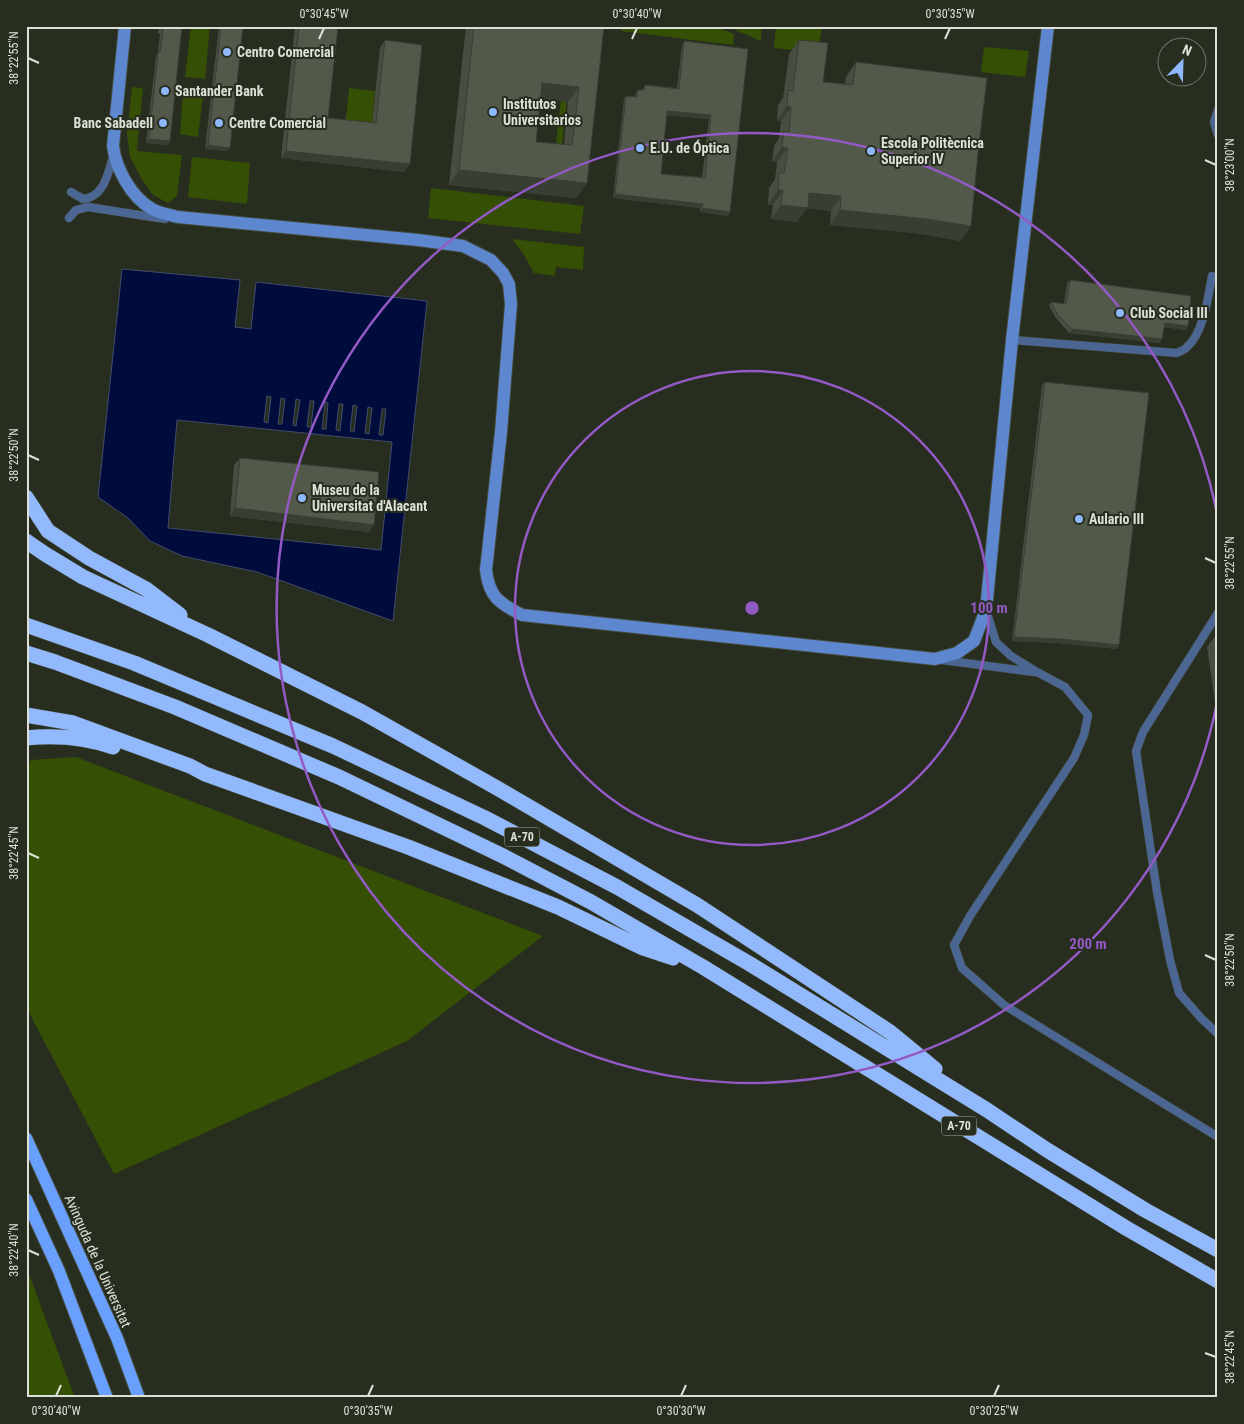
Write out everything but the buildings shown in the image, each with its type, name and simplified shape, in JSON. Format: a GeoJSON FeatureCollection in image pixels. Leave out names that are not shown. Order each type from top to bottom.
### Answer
{"type":"FeatureCollection","features":[{"type":"Feature","properties":{"kind":"highway"},"geometry":{"type":"LineString","coordinates":[[26,497],[48,531],[89,558],[146,590],[208,635]]}},
{"type":"Feature","properties":{"kind":"highway"},"geometry":{"type":"LineString","coordinates":[[26,530],[86,569],[208,635]]}},
{"type":"Feature","properties":{"kind":"highway"},"geometry":{"type":"LineString","coordinates":[[26,540],[83,577],[208,635],[362,712],[697,905],[890,1032],[987,1110]]}},
{"type":"Feature","properties":{"kind":"highway","name":"A-70"},"geometry":{"type":"LineString","coordinates":[[26,625],[134,663],[324,742],[485,818],[617,887],[750,964],[1145,1210],[1218,1250]]}},
{"type":"Feature","properties":{"kind":"highway","name":"A-70"},"geometry":{"type":"LineString","coordinates":[[26,653],[73,668],[175,707],[339,777],[512,861],[591,902],[703,968],[1126,1228],[1218,1280]]}},
{"type":"Feature","properties":{"kind":"highway"},"geometry":{"type":"LineString","coordinates":[[26,715],[73,723],[190,766],[205,774],[408,847],[558,907],[643,948],[703,968]]}},
{"type":"Feature","properties":{"kind":"highway"},"geometry":{"type":"LineString","coordinates":[[26,738],[56,736],[81,739],[106,745],[187,772],[205,774]]}},
{"type":"Feature","properties":{"kind":"main road","name":"Avinguda de la Universitat"},"geometry":{"type":"LineString","coordinates":[[26,1138],[117,1338],[138,1398]]}},
{"type":"Feature","properties":{"kind":"main road"},"geometry":{"type":"LineString","coordinates":[[26,1200],[60,1271],[107,1398]]}},
{"type":"Feature","properties":{"kind":"street"},"geometry":{"type":"LineString","coordinates":[[125,26],[112,146],[122,175],[137,198],[152,209],[178,218],[418,240],[463,246],[491,260],[503,273],[509,284],[511,304],[501,432],[486,570],[492,594],[501,604],[522,615],[935,659],[957,654],[974,640],[986,610],[1012,340],[1048,26]]}},
{"type":"Feature","properties":{"kind":"lane"},"geometry":{"type":"LineString","coordinates":[[1218,110],[1214,122],[1218,135]]}},
{"type":"Feature","properties":{"kind":"lane"},"geometry":{"type":"LineString","coordinates":[[71,192],[83,199],[92,198],[102,187],[114,154]]}},
{"type":"Feature","properties":{"kind":"lane"},"geometry":{"type":"LineString","coordinates":[[69,218],[76,210],[88,207],[165,219],[178,218]]}},
{"type":"Feature","properties":{"kind":"lane"},"geometry":{"type":"LineString","coordinates":[[1012,340],[1177,353],[1187,348],[1195,337],[1202,319],[1212,276]]}},
{"type":"Feature","properties":{"kind":"lane"},"geometry":{"type":"LineString","coordinates":[[986,610],[996,642],[1011,656],[1065,687],[1088,715],[1084,735],[1074,758],[970,916],[954,945],[962,968],[1004,1005],[1218,1137]]}},
{"type":"Feature","properties":{"kind":"lane"},"geometry":{"type":"LineString","coordinates":[[1218,613],[1143,732],[1136,751],[1157,892],[1170,960],[1179,993],[1218,1034]]}},
{"type":"Feature","properties":{"kind":"lane"},"geometry":{"type":"LineString","coordinates":[[935,659],[1037,672]]}},
{"type":"Feature","properties":{"kind":"green space"},"geometry":{"type":"Polygon","coordinates":[[[191,26],[210,26],[205,79],[185,77],[191,26]]]}},
{"type":"Feature","properties":{"kind":"green space"},"geometry":{"type":"Polygon","coordinates":[[[622,26],[714,26],[734,34],[733,45],[621,31],[622,26]]]}},
{"type":"Feature","properties":{"kind":"green space"},"geometry":{"type":"Polygon","coordinates":[[[726,26],[762,26],[761,41],[726,26]]]}},
{"type":"Feature","properties":{"kind":"green space"},"geometry":{"type":"Polygon","coordinates":[[[776,26],[822,27],[818,53],[774,48],[776,26]]]}},
{"type":"Feature","properties":{"kind":"green space"},"geometry":{"type":"Polygon","coordinates":[[[984,47],[1029,51],[1025,77],[981,72],[984,47]]]}},
{"type":"Feature","properties":{"kind":"green space"},"geometry":{"type":"Polygon","coordinates":[[[563,81],[569,82],[560,161],[554,161],[563,81]]]}},
{"type":"Feature","properties":{"kind":"green space"},"geometry":{"type":"Polygon","coordinates":[[[132,87],[143,88],[137,151],[182,155],[177,196],[168,203],[153,195],[130,157],[127,134],[132,87]]]}},
{"type":"Feature","properties":{"kind":"green space"},"geometry":{"type":"Polygon","coordinates":[[[349,88],[375,91],[371,131],[345,128],[349,88]]]}},
{"type":"Feature","properties":{"kind":"green space"},"geometry":{"type":"Polygon","coordinates":[[[183,93],[203,95],[198,137],[180,134],[183,93]]]}},
{"type":"Feature","properties":{"kind":"green space"},"geometry":{"type":"Polygon","coordinates":[[[192,157],[250,163],[247,204],[188,197],[192,157]]]}},
{"type":"Feature","properties":{"kind":"green space"},"geometry":{"type":"Polygon","coordinates":[[[431,188],[584,206],[580,234],[428,218],[431,188]]]}},
{"type":"Feature","properties":{"kind":"green space"},"geometry":{"type":"Polygon","coordinates":[[[512,239],[584,247],[583,270],[556,267],[555,276],[534,273],[512,239]]]}},
{"type":"Feature","properties":{"kind":"green space"},"geometry":{"type":"Polygon","coordinates":[[[76,757],[543,936],[407,1041],[114,1174],[26,1007],[26,766],[31,760],[76,757]]]}},
{"type":"Feature","properties":{"kind":"green space"},"geometry":{"type":"Polygon","coordinates":[[[26,1266],[75,1398],[26,1398],[26,1266]]]}},
{"type":"Feature","properties":{"kind":"shaded area"},"geometry":{"type":"Polygon","coordinates":[[[122,269],[240,280],[235,327],[251,329],[256,282],[427,301],[393,621],[257,572],[182,556],[150,541],[128,518],[98,497],[122,269]],[[267,396],[264,422],[268,423],[271,397],[267,396]],[[281,398],[278,424],[282,424],[285,399],[281,398]],[[296,399],[293,425],[296,426],[300,400],[296,399]],[[310,401],[307,427],[311,427],[314,401],[310,401]],[[325,402],[322,429],[326,429],[328,403],[325,402]],[[339,404],[336,430],[340,431],[343,404],[339,404]],[[353,405],[350,431],[354,432],[357,406],[353,405]],[[368,407],[365,433],[369,434],[372,408],[368,407]],[[382,409],[379,435],[383,435],[386,409],[382,409]],[[177,420],[168,528],[381,550],[392,442],[177,420]]]}},
{"type":"Feature","properties":{"kind":"place","name":"Centro Comercial"},"geometry":{"type":"Point","coordinates":[227,52]}},
{"type":"Feature","properties":{"kind":"place","name":"Santander Bank"},"geometry":{"type":"Point","coordinates":[165,91]}},
{"type":"Feature","properties":{"kind":"place","name":"Institutos Universitarios"},"geometry":{"type":"Point","coordinates":[493,112]}},
{"type":"Feature","properties":{"kind":"place","name":"Banc Sabadell"},"geometry":{"type":"Point","coordinates":[163,123]}},
{"type":"Feature","properties":{"kind":"place","name":"Centre Comercial"},"geometry":{"type":"Point","coordinates":[219,123]}},
{"type":"Feature","properties":{"kind":"place","name":"E.U. de Óptica"},"geometry":{"type":"Point","coordinates":[640,148]}},
{"type":"Feature","properties":{"kind":"place","name":"Escola Politècnica Superior IV"},"geometry":{"type":"Point","coordinates":[871,151]}},
{"type":"Feature","properties":{"kind":"place","name":"Club Social III"},"geometry":{"type":"Point","coordinates":[1120,313]}},
{"type":"Feature","properties":{"kind":"place","name":"Museu de la Universitat d'Alacant"},"geometry":{"type":"Point","coordinates":[302,498]}},
{"type":"Feature","properties":{"kind":"place","name":"Aulario III"},"geometry":{"type":"Point","coordinates":[1079,519]}}]}
